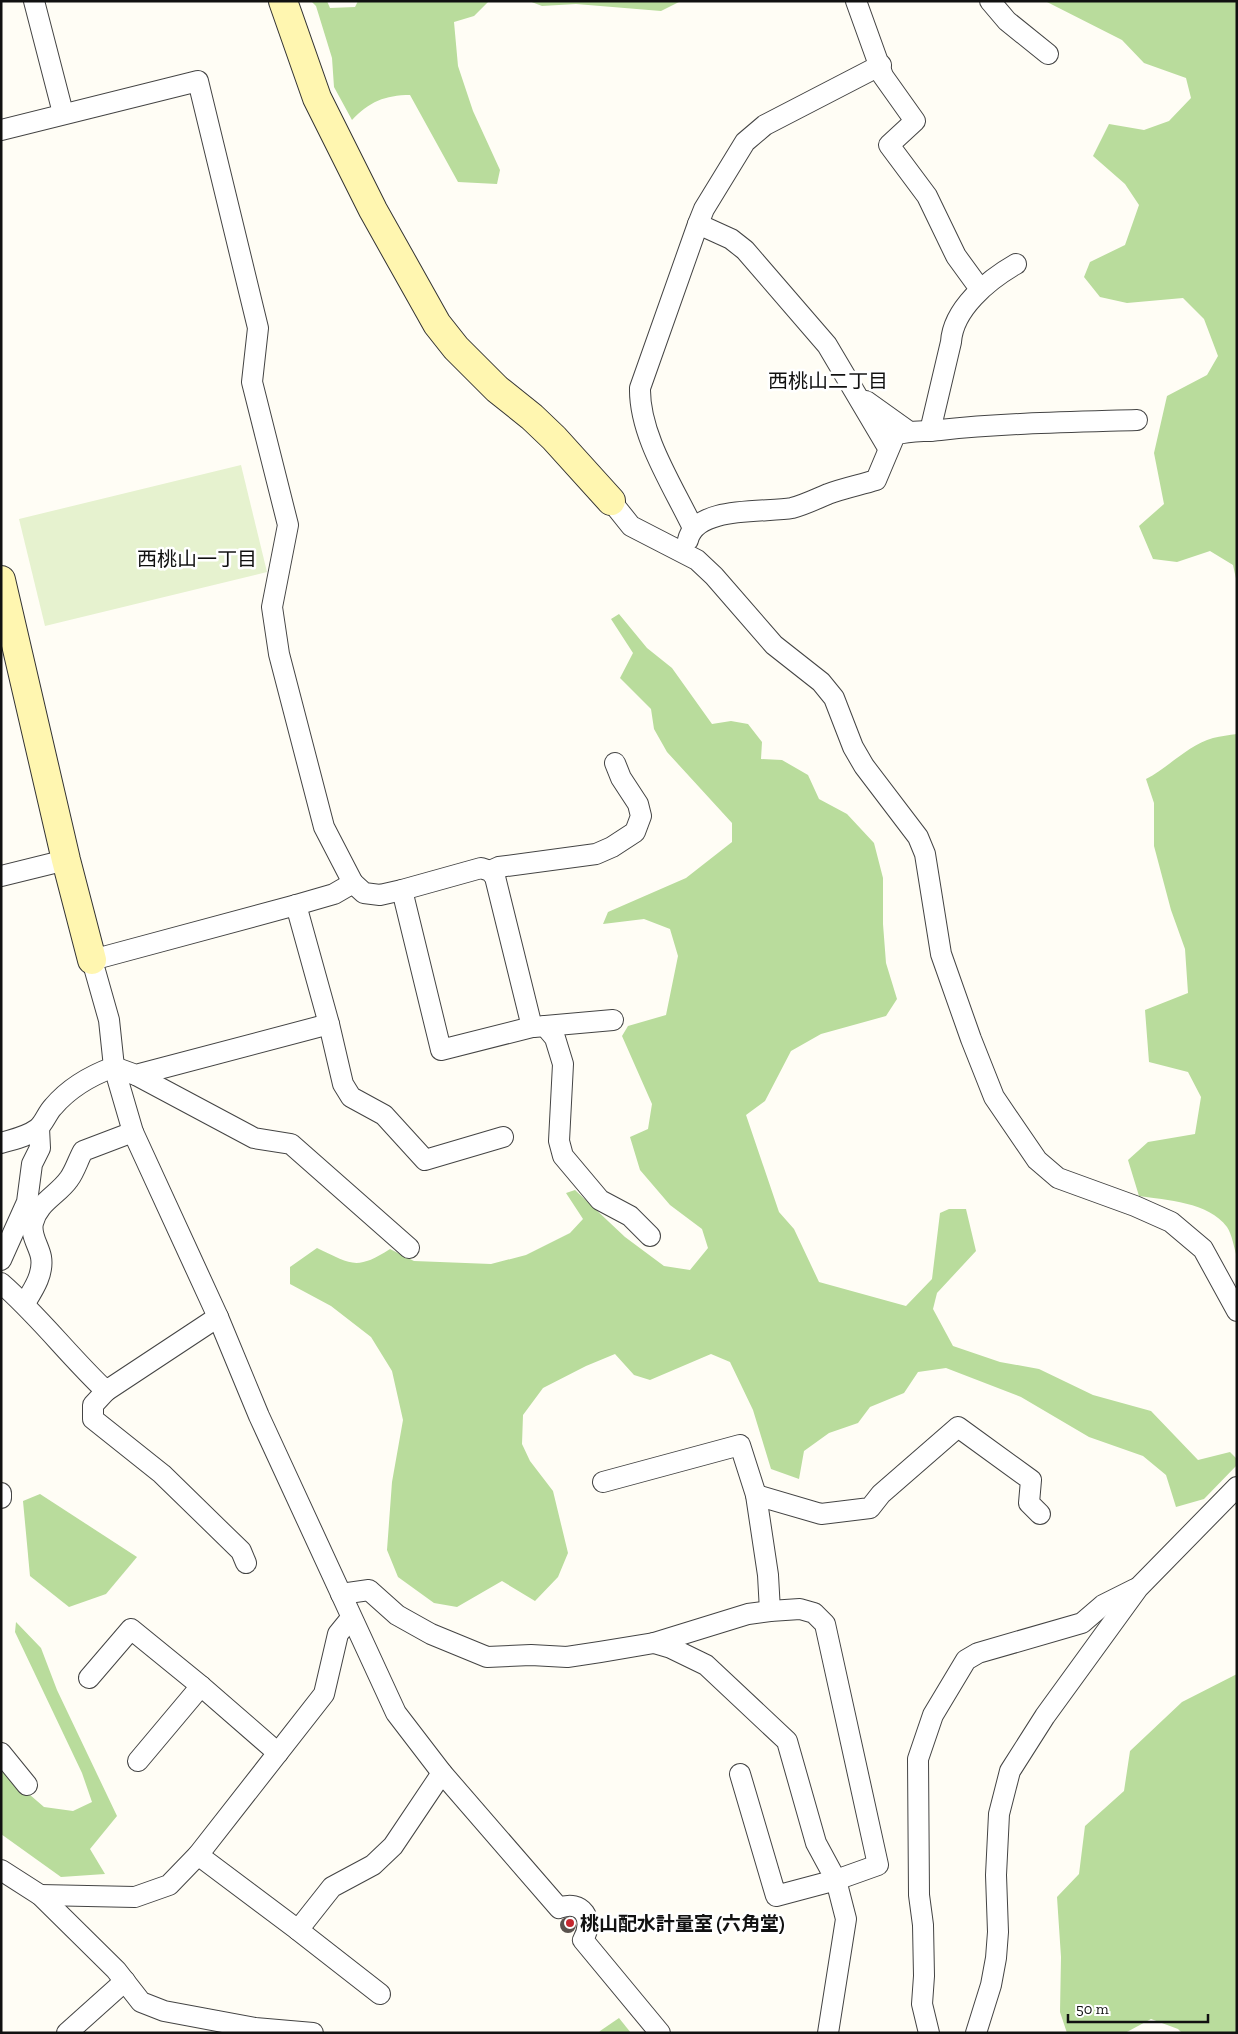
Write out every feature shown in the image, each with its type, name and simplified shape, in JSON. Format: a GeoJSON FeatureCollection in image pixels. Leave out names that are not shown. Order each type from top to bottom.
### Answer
{"type":"FeatureCollection","features":[{"type":"Feature","properties":{"kind":"street"},"geometry":{"type":"LineString","coordinates":[[34,1],[62,113]]}},
{"type":"Feature","properties":{"kind":"street"},"geometry":{"type":"LineString","coordinates":[[283,1],[317,98],[373,210],[437,324],[456,348],[497,388],[554,438],[632,526],[698,560],[774,645],[821,682],[834,698],[853,747],[864,766],[918,837],[925,854],[941,954],[994,1097],[1016,1133],[1036,1160],[1058,1178],[1134,1206],[1177,1228],[1203,1249],[1237,1311]]}},
{"type":"Feature","properties":{"kind":"street"},"geometry":{"type":"LineString","coordinates":[[856,1],[881,66],[883,76],[915,121],[889,145],[927,196],[956,256],[980,289]]}},
{"type":"Feature","properties":{"kind":"street"},"geometry":{"type":"LineString","coordinates":[[990,1],[1007,21],[1048,54]]}},
{"type":"Feature","properties":{"kind":"street"},"geometry":{"type":"LineString","coordinates":[[693,528],[651,442],[639,407],[640,388],[704,209],[736,156],[752,137],[765,126],[881,66]]}},
{"type":"Feature","properties":{"kind":"street"},"geometry":{"type":"LineString","coordinates":[[1,130],[62,113],[198,81],[258,328],[252,382],[288,525],[272,607],[280,654],[324,827],[353,883],[364,893],[380,895],[481,868],[490,871],[495,877],[539,1027],[555,1038],[564,1064],[559,1141],[563,1156],[600,1200],[630,1216],[650,1236]]}},
{"type":"Feature","properties":{"kind":"street"},"geometry":{"type":"LineString","coordinates":[[698,224],[732,239],[745,250],[827,345],[888,448]]}},
{"type":"Feature","properties":{"kind":"street"},"geometry":{"type":"LineString","coordinates":[[930,431],[951,342],[951,328],[980,289],[996,276],[1016,264]]}},
{"type":"Feature","properties":{"kind":"street"},"geometry":{"type":"LineString","coordinates":[[851,388],[884,415],[908,431]]}},
{"type":"Feature","properties":{"kind":"street"},"geometry":{"type":"LineString","coordinates":[[685,554],[688,537],[693,528],[705,521],[739,510],[791,508],[828,494],[876,480],[895,435],[908,431],[930,431],[989,425],[1137,420]]}},
{"type":"Feature","properties":{"kind":"street"},"geometry":{"type":"LineString","coordinates":[[1,580],[66,860],[109,1020],[114,1067],[133,1132],[218,1318],[259,1416],[396,1713],[442,1773],[559,1908],[574,1906],[583,1912],[589,1921],[589,1930],[583,1940],[660,2033]]}},
{"type":"Feature","properties":{"kind":"street"},"geometry":{"type":"LineString","coordinates":[[490,871],[499,867],[596,854],[628,838],[635,832],[641,816],[638,804],[621,778],[615,762]]}},
{"type":"Feature","properties":{"kind":"street"},"geometry":{"type":"LineString","coordinates":[[1,876],[66,860]]}},
{"type":"Feature","properties":{"kind":"street"},"geometry":{"type":"LineString","coordinates":[[92,960],[334,894],[353,883]]}},
{"type":"Feature","properties":{"kind":"street"},"geometry":{"type":"LineString","coordinates":[[402,890],[441,1050],[539,1027],[613,1020]]}},
{"type":"Feature","properties":{"kind":"street"},"geometry":{"type":"LineString","coordinates":[[296,905],[329,1024],[342,1084],[351,1097],[384,1115],[425,1160],[503,1137]]}},
{"type":"Feature","properties":{"kind":"street"},"geometry":{"type":"LineString","coordinates":[[136,1075],[329,1024]]}},
{"type":"Feature","properties":{"kind":"street"},"geometry":{"type":"LineString","coordinates":[[1,1143],[19,1139],[39,1128],[53,1107],[72,1090],[97,1073],[114,1067],[136,1075],[254,1138],[292,1144],[409,1248]]}},
{"type":"Feature","properties":{"kind":"street"},"geometry":{"type":"LineString","coordinates":[[1,1260],[27,1202],[32,1164],[40,1148],[39,1128]]}},
{"type":"Feature","properties":{"kind":"street"},"geometry":{"type":"LineString","coordinates":[[25,1303],[39,1280],[41,1257],[35,1243],[32,1225],[39,1211],[46,1200],[60,1190],[70,1178],[83,1152],[133,1132]]}},
{"type":"Feature","properties":{"kind":"street"},"geometry":{"type":"LineString","coordinates":[[1,1283],[25,1303],[85,1371],[106,1391]]}},
{"type":"Feature","properties":{"kind":"street"},"geometry":{"type":"LineString","coordinates":[[218,1318],[106,1391],[93,1405],[92,1419],[162,1474],[241,1551],[246,1563]]}},
{"type":"Feature","properties":{"kind":"street"},"geometry":{"type":"LineString","coordinates":[[756,1495],[821,1514],[870,1508],[881,1494],[958,1427],[1031,1480],[1029,1503],[1040,1514]]}},
{"type":"Feature","properties":{"kind":"street"},"geometry":{"type":"LineString","coordinates":[[604,1482],[740,1445],[756,1495],[768,1575],[770,1612]]}},
{"type":"Feature","properties":{"kind":"street"},"geometry":{"type":"LineString","coordinates":[[981,2031],[992,1985],[996,1958],[998,1932],[996,1875],[999,1814],[1010,1771],[1045,1716],[1138,1588],[1237,1487]]}},
{"type":"Feature","properties":{"kind":"street"},"geometry":{"type":"LineString","coordinates":[[1,1493],[1,1498]]}},
{"type":"Feature","properties":{"kind":"street"},"geometry":{"type":"LineString","coordinates":[[929,2033],[922,2004],[924,1976],[923,1925],[919,1895],[918,1759],[933,1715],[966,1660],[978,1653],[1082,1623],[1103,1605],[1138,1588]]}},
{"type":"Feature","properties":{"kind":"street"},"geometry":{"type":"LineString","coordinates":[[340,1594],[369,1590],[397,1614],[430,1634],[487,1657],[567,1657],[654,1643],[748,1614],[800,1609],[814,1613],[825,1624],[878,1865],[836,1880],[776,1896],[740,1774]]}},
{"type":"Feature","properties":{"kind":"street"},"geometry":{"type":"LineString","coordinates":[[40,1895],[135,1897],[169,1884],[198,1855],[324,1694],[338,1634],[351,1618]]}},
{"type":"Feature","properties":{"kind":"street"},"geometry":{"type":"LineString","coordinates":[[89,1678],[131,1629],[201,1686],[278,1753]]}},
{"type":"Feature","properties":{"kind":"street"},"geometry":{"type":"LineString","coordinates":[[654,1643],[671,1648],[706,1666],[787,1742],[816,1843],[836,1880],[846,1918],[828,2033]]}},
{"type":"Feature","properties":{"kind":"street"},"geometry":{"type":"LineString","coordinates":[[138,1760],[201,1686]]}},
{"type":"Feature","properties":{"kind":"street"},"geometry":{"type":"LineString","coordinates":[[1,1752],[27,1785]]}},
{"type":"Feature","properties":{"kind":"street"},"geometry":{"type":"LineString","coordinates":[[298,1930],[332,1887],[373,1865],[392,1846],[442,1773]]}},
{"type":"Feature","properties":{"kind":"street"},"geometry":{"type":"LineString","coordinates":[[198,1855],[380,1994]]}},
{"type":"Feature","properties":{"kind":"street"},"geometry":{"type":"LineString","coordinates":[[1,1870],[40,1895],[125,1982],[134,1996],[141,2002],[164,2011],[254,2028],[312,2033]]}},
{"type":"Feature","properties":{"kind":"street"},"geometry":{"type":"LineString","coordinates":[[67,2033],[125,1982]]}},
{"type":"Feature","properties":{"kind":"green space"},"geometry":{"type":"Polygon","coordinates":[[[311,1],[327,1],[330,8],[355,7],[358,1],[489,1],[474,16],[454,22],[458,66],[473,111],[500,170],[497,184],[458,182],[410,95],[393,96],[371,104],[352,120],[334,87],[332,58],[316,6],[311,1]]]}},
{"type":"Feature","properties":{"kind":"green space"},"geometry":{"type":"Polygon","coordinates":[[[529,1],[681,1],[661,11],[576,4],[542,6],[529,1]]]}},
{"type":"Feature","properties":{"kind":"green space"},"geometry":{"type":"Polygon","coordinates":[[[1045,1],[1237,1],[1237,583],[1233,565],[1210,551],[1177,562],[1153,559],[1139,526],[1164,504],[1154,453],[1167,396],[1207,375],[1218,356],[1204,319],[1183,298],[1127,303],[1100,297],[1084,277],[1090,262],[1125,245],[1139,205],[1125,184],[1093,156],[1109,124],[1144,130],[1169,121],[1191,98],[1186,78],[1144,63],[1122,40],[1045,1]]]}},
{"type":"Feature","properties":{"kind":"green space"},"geometry":{"type":"Polygon","coordinates":[[[241,465],[267,572],[45,626],[19,519],[241,465]]]}},
{"type":"Feature","properties":{"kind":"green space"},"geometry":{"type":"Polygon","coordinates":[[[619,614],[647,648],[672,668],[712,724],[731,721],[748,724],[762,742],[761,759],[782,760],[808,775],[819,799],[847,814],[874,843],[883,878],[883,924],[886,963],[897,999],[886,1016],[821,1034],[791,1051],[765,1101],[746,1115],[779,1212],[794,1229],[819,1282],[906,1306],[932,1279],[940,1213],[949,1209],[966,1209],[976,1251],[937,1293],[933,1309],[953,1346],[1000,1362],[1039,1369],[1093,1395],[1151,1411],[1198,1460],[1230,1452],[1237,1459],[1237,1465],[1204,1499],[1176,1507],[1166,1475],[1143,1456],[1089,1437],[1021,1397],[946,1368],[918,1372],[904,1393],[870,1407],[858,1423],[829,1433],[804,1451],[799,1479],[771,1469],[753,1410],[730,1362],[711,1354],[650,1380],[634,1375],[615,1354],[586,1366],[543,1388],[523,1415],[522,1444],[530,1461],[553,1491],[568,1553],[558,1577],[535,1601],[502,1581],[457,1607],[434,1603],[398,1577],[387,1550],[392,1482],[403,1420],[392,1371],[371,1337],[331,1306],[290,1284],[290,1267],[317,1248],[354,1263],[369,1260],[390,1249],[414,1261],[491,1264],[526,1255],[570,1233],[583,1219],[566,1193],[575,1190],[625,1237],[664,1266],[690,1270],[708,1248],[702,1229],[670,1205],[640,1170],[630,1137],[648,1129],[652,1104],[622,1036],[628,1026],[666,1015],[678,956],[670,929],[644,919],[603,924],[608,912],[686,878],[732,842],[732,823],[667,752],[654,729],[651,709],[620,678],[633,653],[611,619],[619,614]]]}},
{"type":"Feature","properties":{"kind":"green space"},"geometry":{"type":"Polygon","coordinates":[[[1237,734],[1237,1257],[1229,1230],[1209,1212],[1174,1201],[1139,1196],[1128,1160],[1148,1142],[1195,1134],[1201,1097],[1188,1072],[1149,1062],[1145,1010],[1188,993],[1185,949],[1171,910],[1154,846],[1154,803],[1146,779],[1204,741],[1237,734]]]}},
{"type":"Feature","properties":{"kind":"green space"},"geometry":{"type":"Polygon","coordinates":[[[40,1494],[137,1557],[106,1594],[69,1607],[30,1576],[23,1501],[40,1494]]]}},
{"type":"Feature","properties":{"kind":"green space"},"geometry":{"type":"Polygon","coordinates":[[[16,1622],[41,1648],[57,1690],[117,1816],[90,1849],[105,1874],[61,1877],[1,1834],[1,1770],[44,1807],[73,1811],[92,1802],[82,1773],[15,1632],[16,1622]]]}},
{"type":"Feature","properties":{"kind":"green space"},"geometry":{"type":"Polygon","coordinates":[[[1237,1674],[1237,2033],[1182,2033],[1178,2029],[1151,2019],[1125,2033],[1067,2033],[1060,2012],[1061,1957],[1057,1897],[1079,1874],[1085,1826],[1124,1791],[1130,1751],[1182,1702],[1237,1674]]]}},
{"type":"Feature","properties":{"kind":"green space"},"geometry":{"type":"Polygon","coordinates":[[[619,2018],[631,2033],[599,2033],[600,2031],[619,2018]]]}},
{"type":"Feature","properties":{"kind":"building","name":"桃山配水計量室 (六角堂)"},"geometry":{"type":"Polygon","coordinates":[[[568,1917],[576,1925],[568,1933],[560,1925],[568,1917]]]}},
{"type":"Feature","properties":{"kind":"place","name":"桃山配水計量室 (六角堂)"},"geometry":{"type":"Point","coordinates":[570,1923]}},
{"type":"Feature","properties":{"kind":"district","name":"西桃山二丁目"},"geometry":{"type":"Point","coordinates":[828,381]}},
{"type":"Feature","properties":{"kind":"district","name":"西桃山一丁目"},"geometry":{"type":"Point","coordinates":[197,559]}}]}
